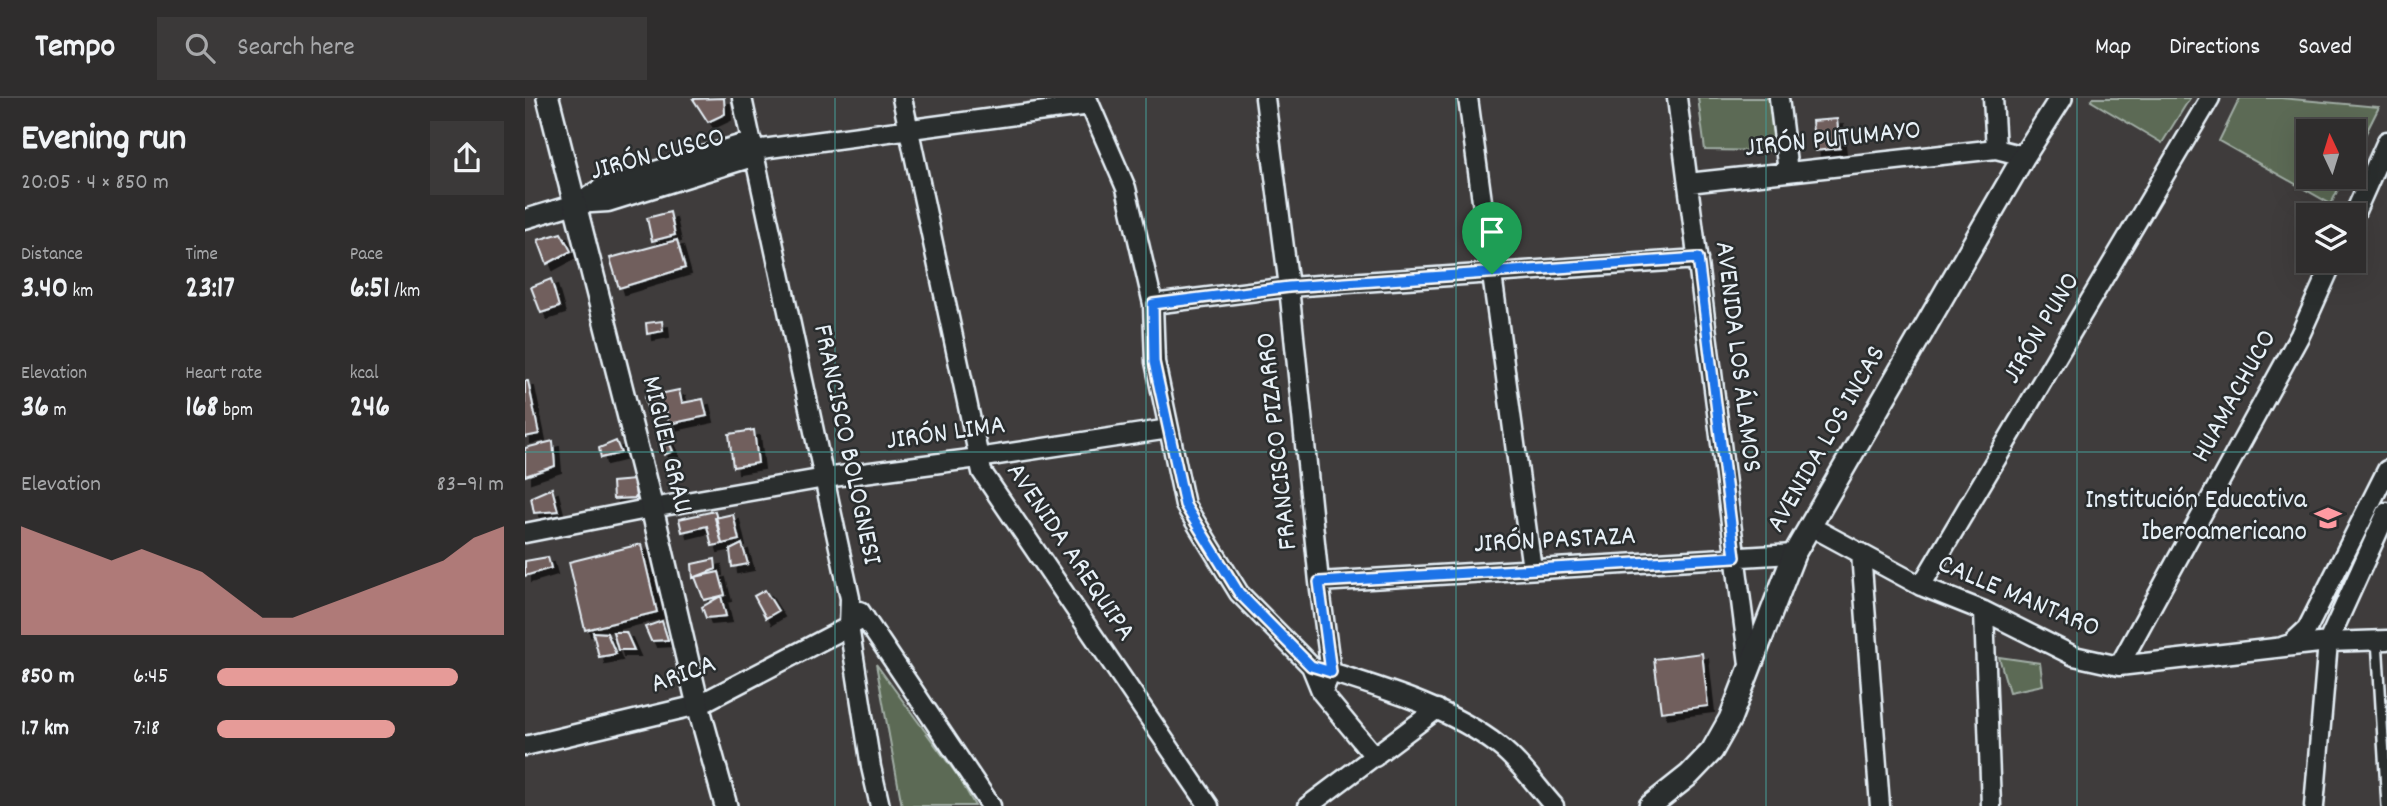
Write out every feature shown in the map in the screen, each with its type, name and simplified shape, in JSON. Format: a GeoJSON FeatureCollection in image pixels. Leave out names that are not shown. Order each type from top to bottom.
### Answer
{"type":"FeatureCollection","features":[{"type":"Feature","properties":{"kind":"street","name":"MIGUEL GRAU"},"geometry":{"type":"LineString","coordinates":[[548,98],[652,508],[698,705],[726,806]]}},
{"type":"Feature","properties":{"kind":"street","name":"FRANCISCO BOLOGNESI"},"geometry":{"type":"LineString","coordinates":[[742,98],[857,622],[871,767],[880,806]]}},
{"type":"Feature","properties":{"kind":"street","name":"AVENIDA AREQUIPA"},"geometry":{"type":"LineString","coordinates":[[902,98],[982,472],[1209,806]]}},
{"type":"Feature","properties":{"kind":"street","name":"FRANCISCO PIZARRO"},"geometry":{"type":"LineString","coordinates":[[1265,98],[1289,287],[1319,582],[1331,672]]}},
{"type":"Feature","properties":{"kind":"street"},"geometry":{"type":"LineString","coordinates":[[1468,98],[1532,569]]}},
{"type":"Feature","properties":{"kind":"street","name":"AVENIDA LOS ÁLAMOS"},"geometry":{"type":"LineString","coordinates":[[1677,98],[1749,664]]}},
{"type":"Feature","properties":{"kind":"street"},"geometry":{"type":"LineString","coordinates":[[1779,98],[1788,172]]}},
{"type":"Feature","properties":{"kind":"street"},"geometry":{"type":"LineString","coordinates":[[1993,98],[1996,149]]}},
{"type":"Feature","properties":{"kind":"street","name":"AVENIDA LOS INCAS"},"geometry":{"type":"LineString","coordinates":[[1650,806],[1689,775],[1712,751],[1730,719],[1749,664],[1794,554],[2024,156],[2061,98]]}},
{"type":"Feature","properties":{"kind":"street","name":"JIRÓN PUNO"},"geometry":{"type":"LineString","coordinates":[[1921,586],[2210,98]]}},
{"type":"Feature","properties":{"kind":"street","name":"JIRÓN CUSCO"},"geometry":{"type":"LineString","coordinates":[[525,219],[575,204],[603,187],[754,149],[908,130],[1089,101]]}},
{"type":"Feature","properties":{"kind":"street"},"geometry":{"type":"LineString","coordinates":[[1089,101],[1126,188],[1153,304],[1154,362],[1185,505],[1239,593],[1311,666],[1322,693],[1375,757]]}},
{"type":"Feature","properties":{"kind":"street"},"geometry":{"type":"LineString","coordinates":[[2359,203],[2387,141]]}},
{"type":"Feature","properties":{"kind":"street","name":"JIRÓN PUTUMAYO"},"geometry":{"type":"LineString","coordinates":[[1688,183],[1996,149],[2024,156]]}},
{"type":"Feature","properties":{"kind":"street"},"geometry":{"type":"LineString","coordinates":[[1153,304],[1289,287],[1698,258]]}},
{"type":"Feature","properties":{"kind":"street","name":"HUAMACHUCO"},"geometry":{"type":"LineString","coordinates":[[2119,666],[2300,335],[2328,273]]}},
{"type":"Feature","properties":{"kind":"street","name":"JIRÓN LIMA"},"geometry":{"type":"LineString","coordinates":[[525,533],[825,478],[1169,429]]}},
{"type":"Feature","properties":{"kind":"street"},"geometry":{"type":"LineString","coordinates":[[2246,653],[2291,644],[2307,629],[2387,470]]}},
{"type":"Feature","properties":{"kind":"street"},"geometry":{"type":"LineString","coordinates":[[2314,806],[2328,642],[2379,547],[2387,512]]}},
{"type":"Feature","properties":{"kind":"street","name":"CALLE MANTARO"},"geometry":{"type":"LineString","coordinates":[[1809,526],[1921,586],[1984,611],[2074,656],[2119,666],[2328,642],[2382,639]]}},
{"type":"Feature","properties":{"kind":"street","name":"JIRÓN PASTAZA"},"geometry":{"type":"LineString","coordinates":[[1319,582],[1794,554]]}},
{"type":"Feature","properties":{"kind":"street"},"geometry":{"type":"LineString","coordinates":[[1861,554],[1880,806]]}},
{"type":"Feature","properties":{"kind":"street"},"geometry":{"type":"LineString","coordinates":[[1984,611],[1991,806]]}},
{"type":"Feature","properties":{"kind":"street"},"geometry":{"type":"LineString","coordinates":[[857,622],[991,806]]}},
{"type":"Feature","properties":{"kind":"street","name":"ARICA"},"geometry":{"type":"LineString","coordinates":[[526,741],[698,705],[857,622]]}},
{"type":"Feature","properties":{"kind":"street"},"geometry":{"type":"LineString","coordinates":[[1311,666],[1437,709],[1501,747],[1554,806]]}},
{"type":"Feature","properties":{"kind":"street"},"geometry":{"type":"LineString","coordinates":[[1322,693],[1331,672]]}},
{"type":"Feature","properties":{"kind":"street"},"geometry":{"type":"LineString","coordinates":[[1308,806],[1437,709]]}},
{"type":"Feature","properties":{"kind":"lane"},"geometry":{"type":"LineString","coordinates":[[2382,639],[2387,806]]}},
{"type":"Feature","properties":{"kind":"green space"},"geometry":{"type":"Polygon","coordinates":[[[1698,98],[1769,98],[1775,151],[1705,150],[1698,98]]]}},
{"type":"Feature","properties":{"kind":"green space"},"geometry":{"type":"Polygon","coordinates":[[[2093,98],[2190,98],[2162,143],[2091,101],[2093,98]]]}},
{"type":"Feature","properties":{"kind":"green space"},"geometry":{"type":"Polygon","coordinates":[[[2240,98],[2281,98],[2379,107],[2366,133],[2366,119],[2296,119],[2296,184],[2219,141],[2240,98]]]}},
{"type":"Feature","properties":{"kind":"green space"},"geometry":{"type":"Polygon","coordinates":[[[2304,189],[2338,189],[2329,203],[2304,189]]]}},
{"type":"Feature","properties":{"kind":"green space"},"geometry":{"type":"Polygon","coordinates":[[[1999,657],[2040,663],[2043,685],[2009,692],[1999,657]]]}},
{"type":"Feature","properties":{"kind":"green space"},"geometry":{"type":"Polygon","coordinates":[[[876,664],[960,779],[975,806],[902,806],[876,664]]]}},
{"type":"Feature","properties":{"kind":"building"},"geometry":{"type":"Polygon","coordinates":[[[724,98],[725,114],[708,122],[693,99],[724,98]]]}},
{"type":"Feature","properties":{"kind":"building"},"geometry":{"type":"Polygon","coordinates":[[[1837,119],[1840,148],[1815,151],[1812,121],[1837,119]]]}},
{"type":"Feature","properties":{"kind":"building"},"geometry":{"type":"Polygon","coordinates":[[[670,212],[675,235],[652,241],[647,218],[670,212]]]}},
{"type":"Feature","properties":{"kind":"building"},"geometry":{"type":"Polygon","coordinates":[[[561,233],[571,251],[547,264],[538,240],[561,233]]]}},
{"type":"Feature","properties":{"kind":"building"},"geometry":{"type":"Polygon","coordinates":[[[677,240],[685,268],[619,288],[610,258],[677,240]]]}},
{"type":"Feature","properties":{"kind":"building"},"geometry":{"type":"Polygon","coordinates":[[[551,279],[559,307],[541,313],[531,287],[551,279]]]}},
{"type":"Feature","properties":{"kind":"building"},"geometry":{"type":"Polygon","coordinates":[[[662,321],[663,331],[647,334],[646,323],[662,321]]]}},
{"type":"Feature","properties":{"kind":"building"},"geometry":{"type":"Polygon","coordinates":[[[525,381],[528,381],[539,434],[525,437],[525,381]]]}},
{"type":"Feature","properties":{"kind":"building"},"geometry":{"type":"Polygon","coordinates":[[[679,390],[682,403],[703,399],[707,416],[669,424],[666,410],[648,413],[645,397],[679,390]]]}},
{"type":"Feature","properties":{"kind":"building"},"geometry":{"type":"Polygon","coordinates":[[[754,430],[758,463],[733,467],[729,434],[754,430]]]}},
{"type":"Feature","properties":{"kind":"building"},"geometry":{"type":"Polygon","coordinates":[[[667,438],[673,451],[664,455],[660,442],[667,438]]]}},
{"type":"Feature","properties":{"kind":"building"},"geometry":{"type":"Polygon","coordinates":[[[553,441],[555,466],[525,476],[525,448],[553,441]]]}},
{"type":"Feature","properties":{"kind":"building"},"geometry":{"type":"Polygon","coordinates":[[[616,441],[621,453],[601,458],[599,448],[616,441]]]}},
{"type":"Feature","properties":{"kind":"building"},"geometry":{"type":"Polygon","coordinates":[[[634,480],[636,498],[613,499],[612,482],[634,480]]]}},
{"type":"Feature","properties":{"kind":"building"},"geometry":{"type":"Polygon","coordinates":[[[552,488],[558,511],[534,513],[531,497],[552,488]]]}},
{"type":"Feature","properties":{"kind":"building"},"geometry":{"type":"Polygon","coordinates":[[[715,511],[722,544],[712,546],[707,526],[682,532],[679,519],[715,511]]]}},
{"type":"Feature","properties":{"kind":"building"},"geometry":{"type":"Polygon","coordinates":[[[733,514],[739,540],[722,544],[715,518],[733,514]]]}},
{"type":"Feature","properties":{"kind":"building"},"geometry":{"type":"Polygon","coordinates":[[[641,544],[657,612],[585,630],[569,562],[641,544]]]}},
{"type":"Feature","properties":{"kind":"building"},"geometry":{"type":"Polygon","coordinates":[[[742,544],[748,564],[732,567],[730,550],[742,544]]]}},
{"type":"Feature","properties":{"kind":"building"},"geometry":{"type":"Polygon","coordinates":[[[548,557],[551,568],[525,576],[525,561],[548,557]]]}},
{"type":"Feature","properties":{"kind":"building"},"geometry":{"type":"Polygon","coordinates":[[[715,559],[716,569],[693,578],[692,564],[715,559]]]}},
{"type":"Feature","properties":{"kind":"building"},"geometry":{"type":"Polygon","coordinates":[[[719,572],[725,595],[704,600],[695,577],[719,572]]]}},
{"type":"Feature","properties":{"kind":"building"},"geometry":{"type":"Polygon","coordinates":[[[765,590],[778,611],[766,618],[754,596],[765,590]]]}},
{"type":"Feature","properties":{"kind":"building"},"geometry":{"type":"Polygon","coordinates":[[[721,596],[726,616],[706,618],[702,607],[721,596]]]}},
{"type":"Feature","properties":{"kind":"building"},"geometry":{"type":"Polygon","coordinates":[[[662,621],[668,640],[651,641],[645,627],[662,621]]]}},
{"type":"Feature","properties":{"kind":"building"},"geometry":{"type":"Polygon","coordinates":[[[593,632],[607,633],[616,654],[599,657],[593,632]]]}},
{"type":"Feature","properties":{"kind":"building"},"geometry":{"type":"Polygon","coordinates":[[[613,632],[626,632],[634,650],[618,650],[613,632]]]}},
{"type":"Feature","properties":{"kind":"building"},"geometry":{"type":"Polygon","coordinates":[[[1702,653],[1708,706],[1661,712],[1654,659],[1702,653]]]}},
{"type":"Feature","properties":{"kind":"place","name":"Institución Educativa Iberoamericano"},"geometry":{"type":"Point","coordinates":[2328,518]}},
{"type":"Feature","properties":{"kind":"route"},"geometry":{"type":"LineString","coordinates":[[1698,258],[1735,557],[1319,582],[1331,672],[1311,666],[1239,593],[1185,505],[1154,362],[1153,304],[1289,287],[1492,274],[1698,258]]}}]}
